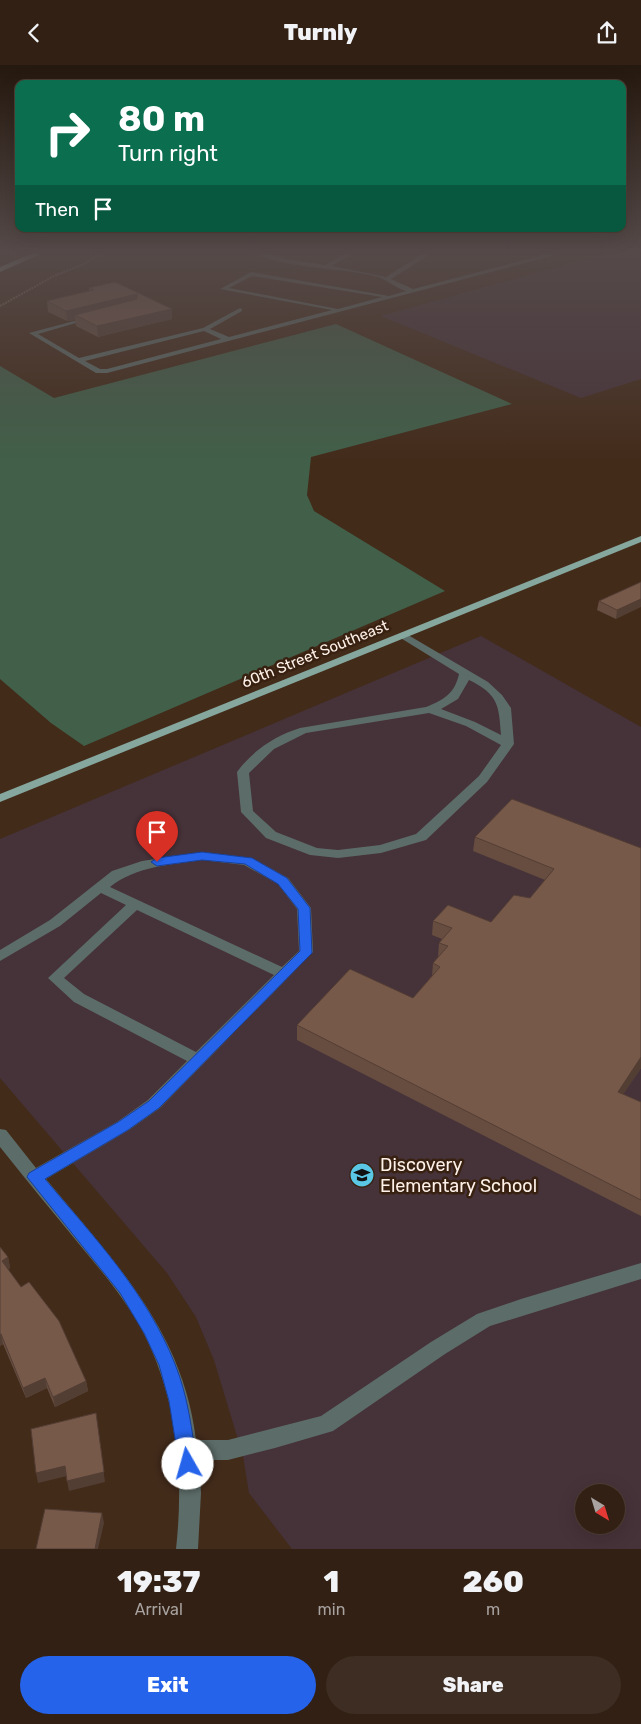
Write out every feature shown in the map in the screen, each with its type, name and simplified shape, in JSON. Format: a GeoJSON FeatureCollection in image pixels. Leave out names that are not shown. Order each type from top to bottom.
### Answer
{"type":"FeatureCollection","features":[{"type":"Feature","properties":{"kind":"main road","name":"60th Street Southeast"},"geometry":{"type":"LineString","coordinates":[[0,798],[641,539]]}},
{"type":"Feature","properties":{"kind":"street"},"geometry":{"type":"LineString","coordinates":[[72,322],[32,333],[78,360],[99,371],[103,371],[293,322]]}},
{"type":"Feature","properties":{"kind":"street"},"geometry":{"type":"LineString","coordinates":[[78,360],[205,329],[217,322]]}},
{"type":"Feature","properties":{"kind":"street"},"geometry":{"type":"LineString","coordinates":[[205,329],[228,339]]}},
{"type":"Feature","properties":{"kind":"street"},"geometry":{"type":"LineString","coordinates":[[403,635],[465,672],[484,684],[498,697],[504,708],[508,744],[483,779],[421,837],[381,849],[338,854],[315,852],[271,835],[247,812],[243,772],[260,753],[284,737],[309,729],[429,710],[445,704],[455,696],[463,685],[465,672]]}},
{"type":"Feature","properties":{"kind":"street"},"geometry":{"type":"LineString","coordinates":[[429,710],[450,715],[480,727],[508,744]]}},
{"type":"Feature","properties":{"kind":"street"},"geometry":{"type":"LineString","coordinates":[[0,956],[55,923],[118,874],[142,865],[172,859],[202,856],[247,861],[283,881],[304,908],[306,953],[154,1105],[123,1126],[35,1177]]}},
{"type":"Feature","properties":{"kind":"street"},"geometry":{"type":"LineString","coordinates":[[99,887],[284,974]]}},
{"type":"Feature","properties":{"kind":"street"},"geometry":{"type":"LineString","coordinates":[[136,904],[55,978],[79,998],[198,1060]]}},
{"type":"Feature","properties":{"kind":"street"},"geometry":{"type":"LineString","coordinates":[[0,1135],[125,1288],[150,1328],[167,1365],[178,1401],[187,1450],[190,1492],[187,1549]]}},
{"type":"Feature","properties":{"kind":"street"},"geometry":{"type":"LineString","coordinates":[[187,1450],[228,1450],[326,1424],[438,1348],[484,1320],[641,1271]]}},
{"type":"Feature","properties":{"kind":"shaded area"},"geometry":{"type":"Polygon","coordinates":[[[396,322],[641,322],[641,379],[581,398],[396,322]]]}},
{"type":"Feature","properties":{"kind":"shaded area","name":"Discovery Elementary School"},"geometry":{"type":"Polygon","coordinates":[[[481,636],[641,727],[641,1549],[292,1549],[249,1493],[243,1456],[214,1360],[196,1317],[167,1273],[0,1078],[0,839],[481,636]]]}},
{"type":"Feature","properties":{"kind":"green space"},"geometry":{"type":"Polygon","coordinates":[[[336,324],[512,404],[311,457],[307,495],[314,511],[445,591],[84,746],[51,723],[0,679],[0,366],[54,398],[336,324]]]}},
{"type":"Feature","properties":{"kind":"building"},"geometry":{"type":"Polygon","coordinates":[[[90,322],[114,322],[97,326],[90,322]]]}},
{"type":"Feature","properties":{"kind":"building"},"geometry":{"type":"Polygon","coordinates":[[[641,582],[641,599],[617,610],[599,601],[641,582]]]}},
{"type":"Feature","properties":{"kind":"building","name":"Discovery Elementary School"},"geometry":{"type":"Polygon","coordinates":[[[512,799],[641,848],[641,1057],[618,1092],[641,1102],[641,1200],[297,1025],[350,969],[413,998],[440,967],[433,963],[448,946],[439,943],[452,928],[433,921],[448,905],[491,922],[514,895],[530,898],[554,869],[475,837],[512,799]]]}},
{"type":"Feature","properties":{"kind":"building"},"geometry":{"type":"Polygon","coordinates":[[[0,1247],[8,1257],[2,1261],[21,1287],[29,1282],[59,1321],[86,1381],[53,1397],[45,1378],[23,1388],[0,1334],[0,1247]]]}},
{"type":"Feature","properties":{"kind":"building"},"geometry":{"type":"Polygon","coordinates":[[[96,1413],[104,1472],[67,1481],[65,1466],[36,1473],[31,1429],[96,1413]]]}},
{"type":"Feature","properties":{"kind":"building"},"geometry":{"type":"Polygon","coordinates":[[[45,1509],[102,1513],[95,1549],[36,1549],[45,1509]]]}},
{"type":"Feature","properties":{"kind":"place","name":"Discovery Elementary School"},"geometry":{"type":"Point","coordinates":[362,1175]}},
{"type":"Feature","properties":{"kind":"route"},"geometry":{"type":"LineString","coordinates":[[157,862],[202,856],[220,857],[247,861],[265,869],[283,881],[304,908],[306,932],[306,953],[154,1105],[123,1126],[35,1177],[125,1288],[150,1328],[167,1365],[178,1401],[188,1464]]}}]}
